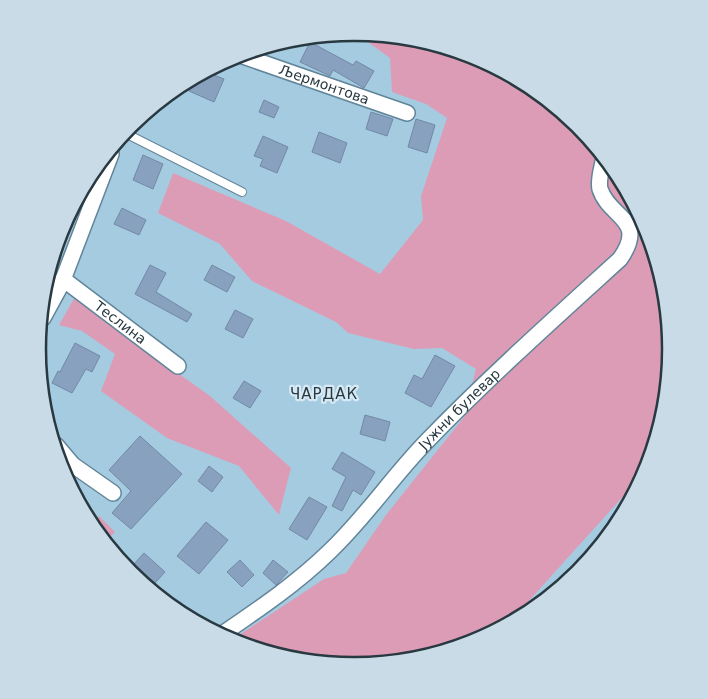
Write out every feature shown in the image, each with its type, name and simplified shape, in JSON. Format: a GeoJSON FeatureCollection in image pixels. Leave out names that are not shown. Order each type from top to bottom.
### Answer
{"type":"FeatureCollection","features":[{"type":"Feature","properties":{"kind":"street","name":"Љермонтова"},"geometry":{"type":"LineString","coordinates":[[252,59],[407,113]]}},
{"type":"Feature","properties":{"kind":"street"},"geometry":{"type":"LineString","coordinates":[[48,308],[63,279],[107,166]]}},
{"type":"Feature","properties":{"kind":"street","name":"Јужни булевар"},"geometry":{"type":"LineString","coordinates":[[228,630],[272,600],[330,551],[371,508],[414,454],[452,415],[620,260],[627,249],[628,225],[623,216],[605,199],[600,188],[602,167]]}},
{"type":"Feature","properties":{"kind":"street","name":"Теслина"},"geometry":{"type":"LineString","coordinates":[[63,279],[178,366]]}},
{"type":"Feature","properties":{"kind":"street"},"geometry":{"type":"LineString","coordinates":[[64,455],[73,465],[113,493]]}},
{"type":"Feature","properties":{"kind":"lane"},"geometry":{"type":"LineString","coordinates":[[132,136],[242,192]]}},
{"type":"Feature","properties":{"kind":"shaded area"},"geometry":{"type":"Polygon","coordinates":[[[367,42],[414,47],[434,52],[490,73],[542,105],[586,146],[621,195],[646,250],[656,289],[662,329],[660,390],[646,449],[627,492],[523,607],[472,634],[414,652],[354,658],[314,655],[274,647],[239,635],[324,579],[346,573],[386,515],[464,417],[476,369],[442,348],[414,349],[348,333],[336,322],[252,281],[220,244],[158,213],[173,173],[286,221],[380,274],[423,220],[421,196],[447,118],[426,104],[392,92],[390,58],[367,42]]]}},
{"type":"Feature","properties":{"kind":"shaded area"},"geometry":{"type":"Polygon","coordinates":[[[76,295],[130,339],[210,396],[291,468],[279,515],[239,466],[167,438],[101,391],[115,354],[82,331],[59,325],[76,295]]]}},
{"type":"Feature","properties":{"kind":"shaded area"},"geometry":{"type":"Polygon","coordinates":[[[99,516],[115,532],[109,537],[96,518],[99,516]]]}},
{"type":"Feature","properties":{"kind":"building"},"geometry":{"type":"Polygon","coordinates":[[[314,44],[353,65],[356,61],[374,71],[364,88],[333,70],[330,76],[300,62],[309,45],[314,44]]]}},
{"type":"Feature","properties":{"kind":"building"},"geometry":{"type":"Polygon","coordinates":[[[214,75],[224,79],[214,102],[189,91],[214,75]]]}},
{"type":"Feature","properties":{"kind":"building"},"geometry":{"type":"Polygon","coordinates":[[[264,100],[279,107],[274,118],[259,112],[264,100]]]}},
{"type":"Feature","properties":{"kind":"building"},"geometry":{"type":"Polygon","coordinates":[[[371,112],[393,119],[387,136],[366,129],[371,112]]]}},
{"type":"Feature","properties":{"kind":"building"},"geometry":{"type":"Polygon","coordinates":[[[416,119],[435,125],[427,153],[408,147],[416,119]]]}},
{"type":"Feature","properties":{"kind":"building"},"geometry":{"type":"Polygon","coordinates":[[[319,132],[347,143],[340,163],[312,152],[319,132]]]}},
{"type":"Feature","properties":{"kind":"building"},"geometry":{"type":"Polygon","coordinates":[[[263,136],[288,147],[277,173],[260,166],[263,159],[254,156],[263,136]]]}},
{"type":"Feature","properties":{"kind":"building"},"geometry":{"type":"Polygon","coordinates":[[[143,155],[163,164],[153,189],[133,180],[143,155]]]}},
{"type":"Feature","properties":{"kind":"building"},"geometry":{"type":"Polygon","coordinates":[[[122,208],[146,220],[139,235],[114,224],[122,208]]]}},
{"type":"Feature","properties":{"kind":"building"},"geometry":{"type":"Polygon","coordinates":[[[150,265],[166,273],[156,292],[192,314],[187,322],[135,294],[150,265]]]}},
{"type":"Feature","properties":{"kind":"building"},"geometry":{"type":"Polygon","coordinates":[[[212,265],[235,277],[227,292],[204,280],[212,265]]]}},
{"type":"Feature","properties":{"kind":"building"},"geometry":{"type":"Polygon","coordinates":[[[235,310],[253,319],[243,338],[225,329],[235,310]]]}},
{"type":"Feature","properties":{"kind":"building"},"geometry":{"type":"Polygon","coordinates":[[[75,343],[100,356],[92,372],[86,369],[72,393],[52,383],[75,343]]]}},
{"type":"Feature","properties":{"kind":"building"},"geometry":{"type":"Polygon","coordinates":[[[435,355],[455,366],[431,407],[405,393],[414,375],[422,379],[435,355]]]}},
{"type":"Feature","properties":{"kind":"building"},"geometry":{"type":"Polygon","coordinates":[[[244,381],[261,391],[250,408],[233,398],[244,381]]]}},
{"type":"Feature","properties":{"kind":"building"},"geometry":{"type":"Polygon","coordinates":[[[365,415],[390,422],[385,441],[360,434],[365,415]]]}},
{"type":"Feature","properties":{"kind":"building"},"geometry":{"type":"Polygon","coordinates":[[[140,436],[182,474],[131,529],[112,513],[131,491],[109,470],[140,436]]]}},
{"type":"Feature","properties":{"kind":"building"},"geometry":{"type":"Polygon","coordinates":[[[342,452],[375,472],[361,495],[353,490],[342,511],[332,506],[346,477],[332,469],[342,452]]]}},
{"type":"Feature","properties":{"kind":"building"},"geometry":{"type":"Polygon","coordinates":[[[209,466],[223,477],[212,492],[198,481],[209,466]]]}},
{"type":"Feature","properties":{"kind":"building"},"geometry":{"type":"Polygon","coordinates":[[[309,497],[327,507],[307,540],[289,529],[309,497]]]}},
{"type":"Feature","properties":{"kind":"building"},"geometry":{"type":"Polygon","coordinates":[[[206,522],[228,540],[199,574],[177,556],[206,522]]]}},
{"type":"Feature","properties":{"kind":"building"},"geometry":{"type":"Polygon","coordinates":[[[144,553],[165,572],[155,583],[134,564],[144,553]]]}},
{"type":"Feature","properties":{"kind":"building"},"geometry":{"type":"Polygon","coordinates":[[[240,560],[254,575],[242,587],[227,572],[240,560]]]}},
{"type":"Feature","properties":{"kind":"building"},"geometry":{"type":"Polygon","coordinates":[[[273,560],[288,572],[276,585],[263,573],[273,560]]]}},
{"type":"Feature","properties":{"kind":"district","name":"ЧАРДАК"},"geometry":{"type":"Point","coordinates":[324,394]}}]}
